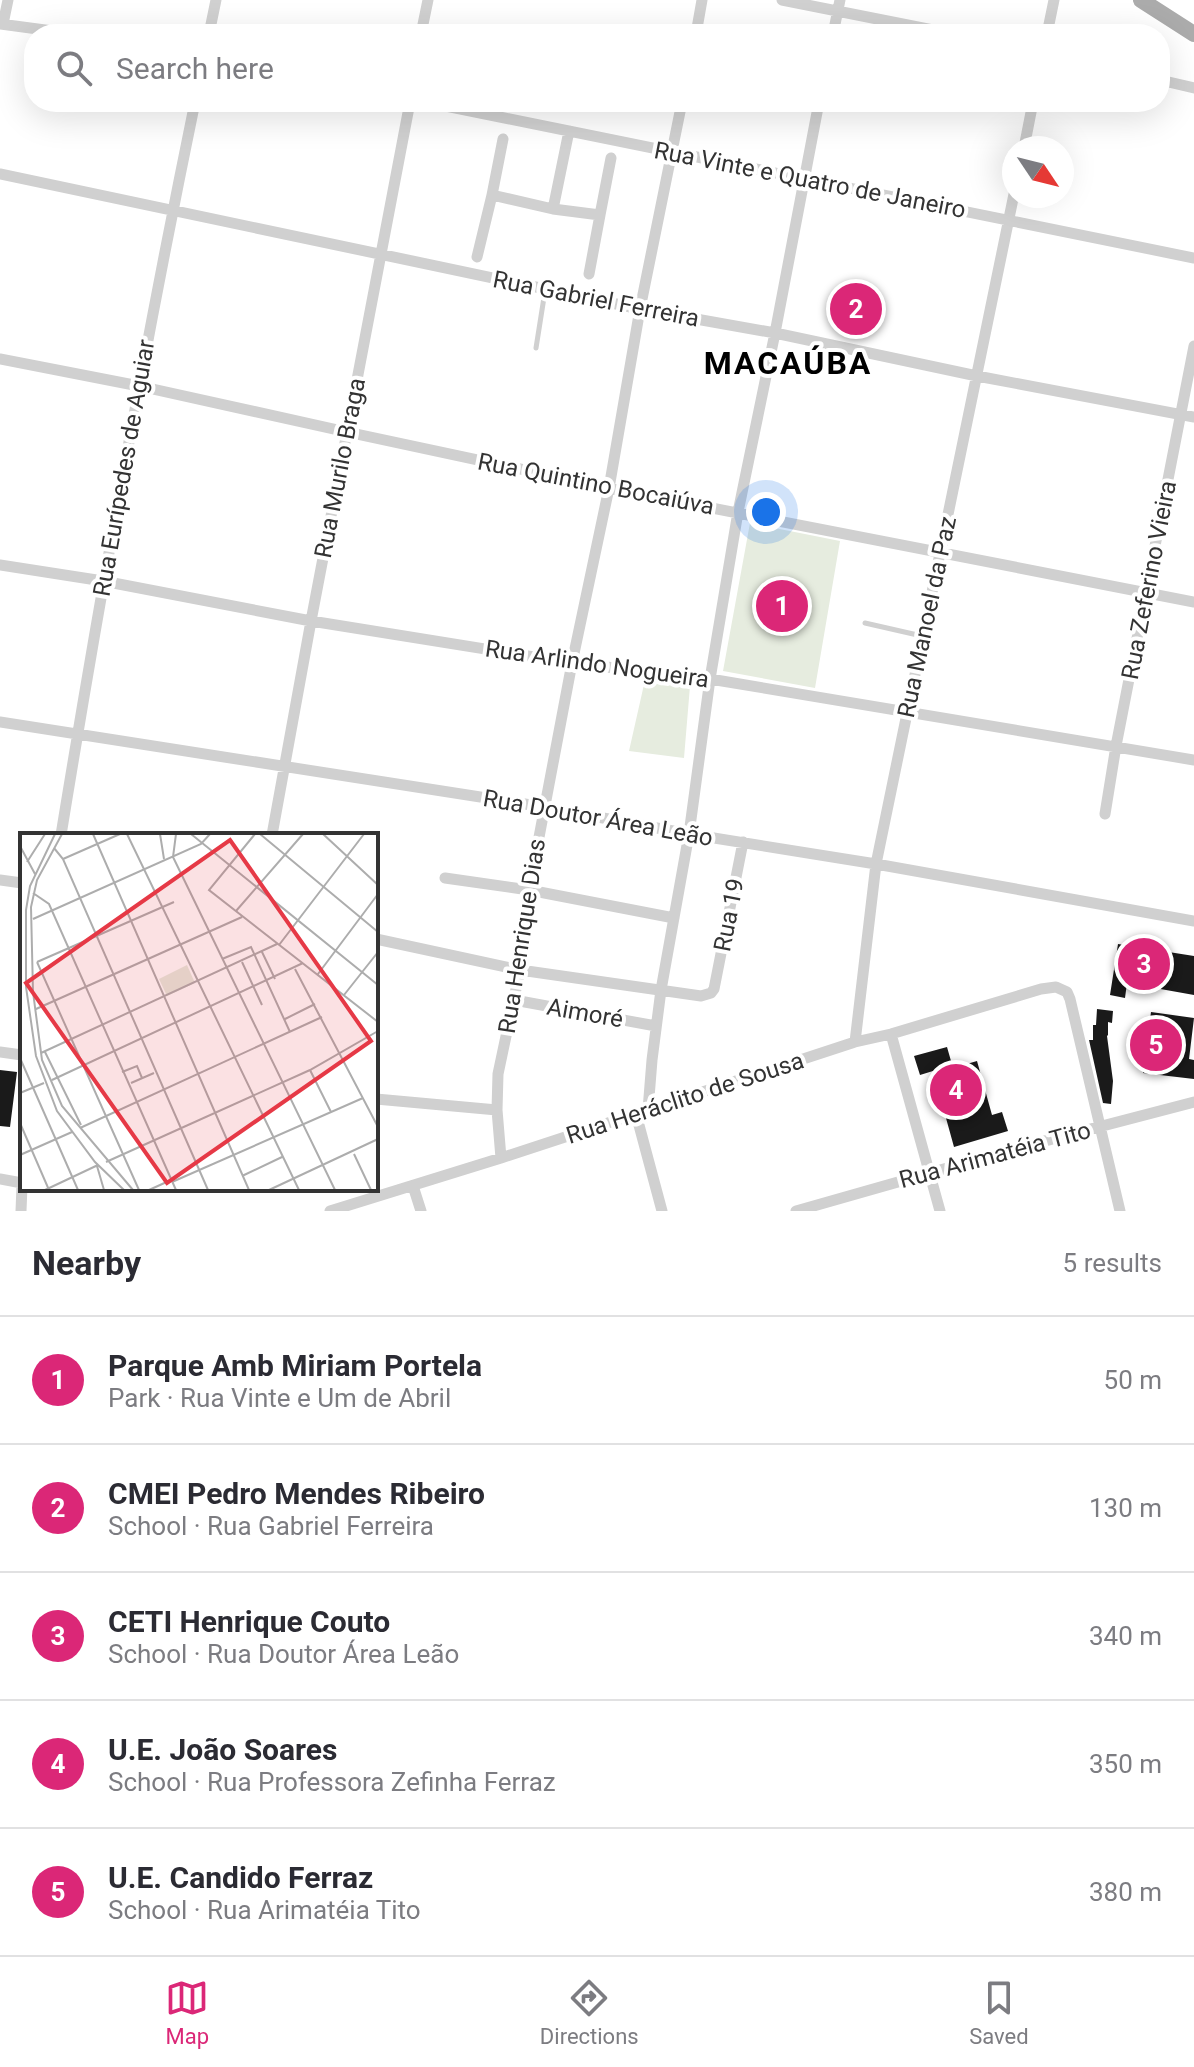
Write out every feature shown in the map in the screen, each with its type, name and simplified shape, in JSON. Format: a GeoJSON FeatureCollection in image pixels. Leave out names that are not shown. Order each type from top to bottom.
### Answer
{"type":"FeatureCollection","features":[{"type":"Feature","properties":{"kind":"main road"},"geometry":{"type":"LineString","coordinates":[[1141,0],[1194,34]]}},
{"type":"Feature","properties":{"kind":"street"},"geometry":{"type":"LineString","coordinates":[[8,0],[2,24],[24,27]]}},
{"type":"Feature","properties":{"kind":"street"},"geometry":{"type":"LineString","coordinates":[[211,24],[216,0]]}},
{"type":"Feature","properties":{"kind":"street"},"geometry":{"type":"LineString","coordinates":[[423,24],[428,0]]}},
{"type":"Feature","properties":{"kind":"street"},"geometry":{"type":"LineString","coordinates":[[698,24],[702,0]]}},
{"type":"Feature","properties":{"kind":"street"},"geometry":{"type":"LineString","coordinates":[[782,0],[838,6],[912,24]]}},
{"type":"Feature","properties":{"kind":"street"},"geometry":{"type":"LineString","coordinates":[[1049,24],[1054,0]]}},
{"type":"Feature","properties":{"kind":"street"},"geometry":{"type":"LineString","coordinates":[[1170,82],[1194,88]]}},
{"type":"Feature","properties":{"kind":"street","name":"Rua Eurípedes de Aguiar"},"geometry":{"type":"LineString","coordinates":[[61,833],[103,581],[193,112]]}},
{"type":"Feature","properties":{"kind":"street","name":"Rua Murilo Braga"},"geometry":{"type":"LineString","coordinates":[[272,833],[408,112]]}},
{"type":"Feature","properties":{"kind":"street","name":"Rua Vinte e Quatro de Janeiro"},"geometry":{"type":"LineString","coordinates":[[475,112],[1194,258]]}},
{"type":"Feature","properties":{"kind":"street","name":"Rua Henrique Dias"},"geometry":{"type":"LineString","coordinates":[[501,1158],[498,1074],[520,970],[529,890],[680,112]]}},
{"type":"Feature","properties":{"kind":"street"},"geometry":{"type":"LineString","coordinates":[[662,1211],[642,1112],[689,834],[710,679],[738,512],[817,112]]}},
{"type":"Feature","properties":{"kind":"street"},"geometry":{"type":"LineString","coordinates":[[1026,136],[1031,112]]}},
{"type":"Feature","properties":{"kind":"street"},"geometry":{"type":"LineString","coordinates":[[553,209],[569,131]]}},
{"type":"Feature","properties":{"kind":"street"},"geometry":{"type":"LineString","coordinates":[[477,257],[503,139]]}},
{"type":"Feature","properties":{"kind":"street"},"geometry":{"type":"LineString","coordinates":[[589,274],[611,158]]}},
{"type":"Feature","properties":{"kind":"street","name":"Rua Gabriel Ferreira"},"geometry":{"type":"LineString","coordinates":[[0,174],[545,290],[1194,417]]}},
{"type":"Feature","properties":{"kind":"street"},"geometry":{"type":"LineString","coordinates":[[492,195],[553,209],[600,215]]}},
{"type":"Feature","properties":{"kind":"street","name":"Rua Manoel da Paz"},"geometry":{"type":"LineString","coordinates":[[855,1042],[876,864],[1011,208]]}},
{"type":"Feature","properties":{"kind":"street","name":"Rua Zeferino Vieira"},"geometry":{"type":"LineString","coordinates":[[1105,814],[1194,346]]}},
{"type":"Feature","properties":{"kind":"street","name":"Rua Quintino Bocaiúva"},"geometry":{"type":"LineString","coordinates":[[0,359],[609,488],[1194,602]]}},
{"type":"Feature","properties":{"kind":"street","name":"Rua Arlindo Nogueira"},"geometry":{"type":"LineString","coordinates":[[0,565],[103,581],[311,621],[572,663],[710,679],[1194,760]]}},
{"type":"Feature","properties":{"kind":"street","name":"Rua Doutor Área Leão"},"geometry":{"type":"LineString","coordinates":[[0,722],[544,807],[1194,921]]}},
{"type":"Feature","properties":{"kind":"street","name":"Rua 19"},"geometry":{"type":"LineString","coordinates":[[661,990],[701,996],[714,989],[743,842]]}},
{"type":"Feature","properties":{"kind":"street"},"geometry":{"type":"LineString","coordinates":[[445,878],[529,890],[674,918]]}},
{"type":"Feature","properties":{"kind":"street"},"geometry":{"type":"LineString","coordinates":[[0,880],[20,883]]}},
{"type":"Feature","properties":{"kind":"street"},"geometry":{"type":"LineString","coordinates":[[378,939],[520,970],[661,990]]}},
{"type":"Feature","properties":{"kind":"street","name":"Rua Heráclito de Sousa"},"geometry":{"type":"LineString","coordinates":[[330,1211],[855,1042],[1056,987],[1067,992],[1100,1126]]}},
{"type":"Feature","properties":{"kind":"street","name":"Aimoré"},"geometry":{"type":"LineString","coordinates":[[514,1000],[656,1026]]}},
{"type":"Feature","properties":{"kind":"street"},"geometry":{"type":"LineString","coordinates":[[891,1034],[940,1211]]}},
{"type":"Feature","properties":{"kind":"street"},"geometry":{"type":"LineString","coordinates":[[0,1052],[20,1055]]}},
{"type":"Feature","properties":{"kind":"street"},"geometry":{"type":"LineString","coordinates":[[378,1099],[497,1110]]}},
{"type":"Feature","properties":{"kind":"street","name":"Rua Arimatéia Tito"},"geometry":{"type":"LineString","coordinates":[[796,1211],[1194,1102]]}},
{"type":"Feature","properties":{"kind":"street"},"geometry":{"type":"LineString","coordinates":[[1100,1126],[1120,1211]]}},
{"type":"Feature","properties":{"kind":"street"},"geometry":{"type":"LineString","coordinates":[[0,1179],[20,1184]]}},
{"type":"Feature","properties":{"kind":"street"},"geometry":{"type":"LineString","coordinates":[[413,1186],[421,1211]]}},
{"type":"Feature","properties":{"kind":"street"},"geometry":{"type":"LineString","coordinates":[[21,1211],[22,1191]]}},
{"type":"Feature","properties":{"kind":"lane"},"geometry":{"type":"LineString","coordinates":[[536,348],[545,290]]}},
{"type":"Feature","properties":{"kind":"lane"},"geometry":{"type":"LineString","coordinates":[[865,623],[923,636]]}},
{"type":"Feature","properties":{"kind":"shaded area"},"geometry":{"type":"Polygon","coordinates":[[[750,523],[840,541],[815,688],[723,671],[750,523]]]}},
{"type":"Feature","properties":{"kind":"shaded area"},"geometry":{"type":"Polygon","coordinates":[[[645,680],[690,686],[684,758],[629,751],[645,680]]]}},
{"type":"Feature","properties":{"kind":"building"},"geometry":{"type":"Polygon","coordinates":[[[850,281],[859,282],[850,331],[836,328],[843,288],[849,289],[850,281]]]}},
{"type":"Feature","properties":{"kind":"building"},"geometry":{"type":"Polygon","coordinates":[[[1118,944],[1194,956],[1194,995],[1127,983],[1125,998],[1110,995],[1118,944]]]}},
{"type":"Feature","properties":{"kind":"building"},"geometry":{"type":"Polygon","coordinates":[[[1097,1009],[1113,1011],[1107,1036],[1113,1081],[1111,1104],[1103,1103],[1089,1040],[1093,1040],[1097,1009]]]}},
{"type":"Feature","properties":{"kind":"building"},"geometry":{"type":"Polygon","coordinates":[[[1151,1012],[1194,1018],[1189,1059],[1194,1060],[1194,1079],[1143,1073],[1151,1012]]]}},
{"type":"Feature","properties":{"kind":"building"},"geometry":{"type":"Polygon","coordinates":[[[947,1047],[953,1068],[977,1061],[992,1115],[1002,1112],[1008,1131],[954,1147],[933,1071],[920,1075],[914,1056],[947,1047]]]}},
{"type":"Feature","properties":{"kind":"building"},"geometry":{"type":"Polygon","coordinates":[[[0,1070],[17,1072],[10,1127],[0,1126],[0,1070]]]}},
{"type":"Feature","properties":{"kind":"place","name":"CMEI Pedro Mendes Ribeiro"},"geometry":{"type":"Point","coordinates":[856,309]}},
{"type":"Feature","properties":{"kind":"place","name":"Parque Amb Miriam Portela"},"geometry":{"type":"Point","coordinates":[782,606]}},
{"type":"Feature","properties":{"kind":"place","name":"CETI Henrique Couto"},"geometry":{"type":"Point","coordinates":[1144,964]}},
{"type":"Feature","properties":{"kind":"place","name":"U.E. Candido Ferraz"},"geometry":{"type":"Point","coordinates":[1156,1045]}},
{"type":"Feature","properties":{"kind":"place","name":"U.E. João Soares"},"geometry":{"type":"Point","coordinates":[956,1090]}},
{"type":"Feature","properties":{"kind":"district","name":"MACAÚBA"},"geometry":{"type":"Point","coordinates":[788,363]}}]}
